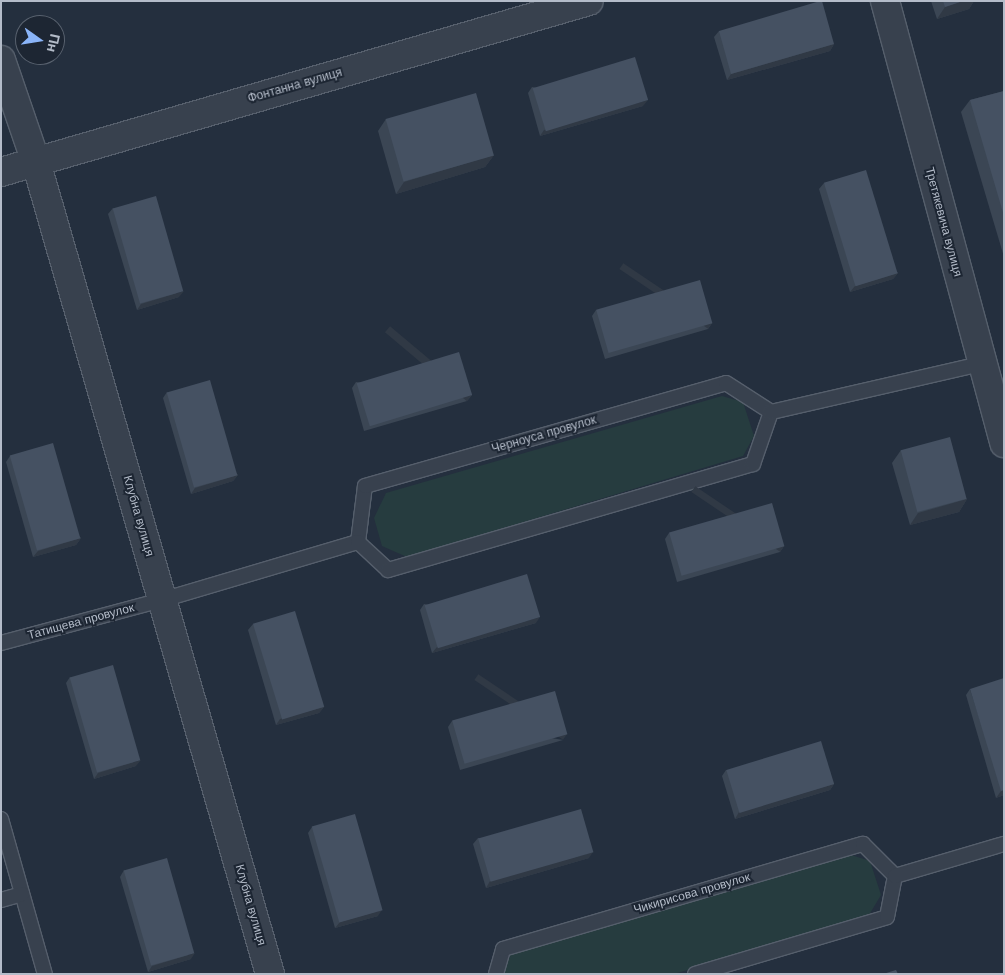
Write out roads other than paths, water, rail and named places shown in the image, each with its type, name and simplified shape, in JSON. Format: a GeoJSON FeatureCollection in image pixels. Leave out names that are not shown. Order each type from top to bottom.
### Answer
{"type":"FeatureCollection","features":[{"type":"Feature","properties":{"kind":"street","name":"Фонтанна вулиця"},"geometry":{"type":"LineString","coordinates":[[1,172],[548,7],[589,1]]}},
{"type":"Feature","properties":{"kind":"street","name":"Третякевича вулиця"},"geometry":{"type":"LineString","coordinates":[[884,1],[980,364],[1004,443]]}},
{"type":"Feature","properties":{"kind":"street","name":"Клубна вулиця"},"geometry":{"type":"LineString","coordinates":[[1,60],[36,162],[270,974]]}},
{"type":"Feature","properties":{"kind":"lane"},"geometry":{"type":"LineString","coordinates":[[162,600],[358,542],[388,570],[753,464],[771,412],[980,364]]}},
{"type":"Feature","properties":{"kind":"lane","name":"Черноуса провулок"},"geometry":{"type":"LineString","coordinates":[[358,542],[365,486],[726,383],[771,412]]}},
{"type":"Feature","properties":{"kind":"lane","name":"Татищева провулок"},"geometry":{"type":"LineString","coordinates":[[1,643],[162,600]]}},
{"type":"Feature","properties":{"kind":"lane"},"geometry":{"type":"LineString","coordinates":[[1,819],[45,974]]}},
{"type":"Feature","properties":{"kind":"lane","name":"Чикирисова провулок"},"geometry":{"type":"LineString","coordinates":[[496,974],[503,949],[863,844],[895,876]]}},
{"type":"Feature","properties":{"kind":"lane"},"geometry":{"type":"LineString","coordinates":[[695,974],[887,917],[895,876],[1004,844]]}},
{"type":"Feature","properties":{"kind":"lane"},"geometry":{"type":"LineString","coordinates":[[1,900],[22,894]]}}]}
